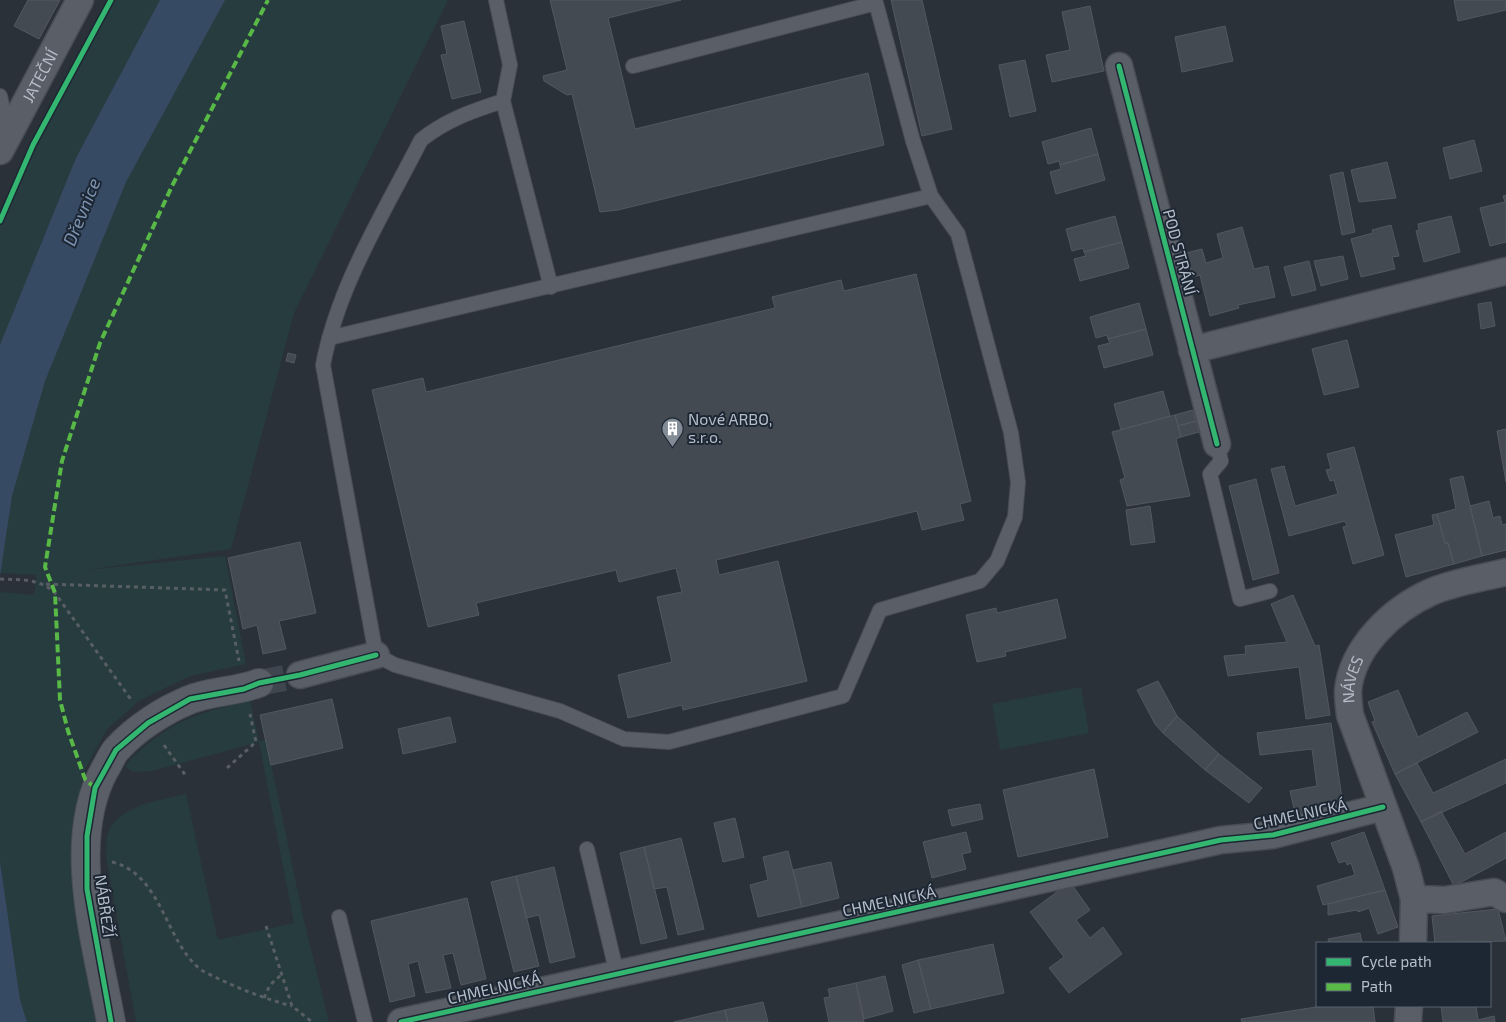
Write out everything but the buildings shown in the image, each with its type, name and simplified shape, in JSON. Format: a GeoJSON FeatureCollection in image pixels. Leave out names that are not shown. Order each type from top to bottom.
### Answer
{"type":"FeatureCollection","features":[{"type":"Feature","properties":{"kind":"street","name":"JATEČNÍ"},"geometry":{"type":"LineString","coordinates":[[4,142],[80,0]]}},
{"type":"Feature","properties":{"kind":"street","name":"POD STRÁNÍ"},"geometry":{"type":"LineString","coordinates":[[1119,66],[1217,444]]}},
{"type":"Feature","properties":{"kind":"street"},"geometry":{"type":"LineString","coordinates":[[1192,350],[1506,271]]}},
{"type":"Feature","properties":{"kind":"street","name":"NÁVES"},"geometry":{"type":"LineString","coordinates":[[1414,942],[1414,899],[1406,868],[1350,714],[1348,692],[1351,675],[1359,656],[1372,637],[1406,605],[1433,591],[1506,572]]}},
{"type":"Feature","properties":{"kind":"street"},"geometry":{"type":"LineString","coordinates":[[300,675],[376,654]]}},
{"type":"Feature","properties":{"kind":"street","name":"NÁBŘEŽÍ"},"geometry":{"type":"LineString","coordinates":[[111,1022],[87,889],[87,836],[95,788],[116,750],[148,723],[190,699],[251,686]]}},
{"type":"Feature","properties":{"kind":"street","name":"CHMELNICKÁ"},"geometry":{"type":"LineString","coordinates":[[401,1022],[1221,840],[1273,835],[1383,807]]}},
{"type":"Feature","properties":{"kind":"street"},"geometry":{"type":"LineString","coordinates":[[1414,899],[1445,900],[1494,892],[1506,899]]}},
{"type":"Feature","properties":{"kind":"street"},"geometry":{"type":"LineString","coordinates":[[1408,1007],[1408,1022]]}},
{"type":"Feature","properties":{"kind":"lane"},"geometry":{"type":"LineString","coordinates":[[496,0],[510,65],[503,102],[551,286]]}},
{"type":"Feature","properties":{"kind":"lane"},"geometry":{"type":"LineString","coordinates":[[503,102],[459,115],[436,128],[421,140],[351,277],[329,338],[324,366],[376,654],[396,665],[560,711],[624,739],[669,742],[843,696],[880,610],[980,581],[997,561],[1015,517],[1018,482],[1011,432],[958,234],[931,196],[913,141],[876,3],[633,66]]}},
{"type":"Feature","properties":{"kind":"lane"},"geometry":{"type":"LineString","coordinates":[[0,96],[4,142]]}},
{"type":"Feature","properties":{"kind":"lane"},"geometry":{"type":"LineString","coordinates":[[329,338],[931,196]]}},
{"type":"Feature","properties":{"kind":"lane"},"geometry":{"type":"LineString","coordinates":[[1217,444],[1221,461],[1210,474],[1240,599],[1270,591]]}},
{"type":"Feature","properties":{"kind":"lane"},"geometry":{"type":"LineString","coordinates":[[587,850],[617,974]]}},
{"type":"Feature","properties":{"kind":"lane"},"geometry":{"type":"LineString","coordinates":[[339,917],[365,1022]]}},
{"type":"Feature","properties":{"kind":"path"},"geometry":{"type":"LineString","coordinates":[[0,579],[33,580],[46,584],[226,590],[251,686],[256,742],[227,768]]}},
{"type":"Feature","properties":{"kind":"path"},"geometry":{"type":"LineString","coordinates":[[46,584],[55,593],[186,776]]}},
{"type":"Feature","properties":{"kind":"path"},"geometry":{"type":"LineString","coordinates":[[108,862],[120,864],[146,885],[184,950],[200,969],[245,992],[292,1006],[312,1022]]}},
{"type":"Feature","properties":{"kind":"path"},"geometry":{"type":"LineString","coordinates":[[266,926],[292,1006]]}},
{"type":"Feature","properties":{"kind":"path"},"geometry":{"type":"LineString","coordinates":[[264,998],[270,985],[281,975]]}},
{"type":"Feature","properties":{"kind":"green space"},"geometry":{"type":"Polygon","coordinates":[[[111,0],[448,0],[294,313],[231,549],[86,570],[225,556],[246,664],[190,676],[139,701],[107,729],[83,773],[71,847],[73,880],[99,1022],[0,1022],[0,592],[34,595],[37,575],[0,573],[0,221],[33,145],[111,0]]]}},
{"type":"Feature","properties":{"kind":"green space"},"geometry":{"type":"Polygon","coordinates":[[[1081,687],[1089,733],[1000,750],[992,704],[1081,687]]]}},
{"type":"Feature","properties":{"kind":"green space"},"geometry":{"type":"Polygon","coordinates":[[[250,701],[259,741],[266,740],[304,921],[329,1022],[136,1022],[106,856],[108,833],[121,816],[142,805],[186,794],[218,940],[294,923],[259,742],[152,771],[133,772],[126,767],[131,759],[144,747],[182,722],[194,716],[250,701]]]}},
{"type":"Feature","properties":{"kind":"water","name":"Dřevnice"},"geometry":{"type":"Polygon","coordinates":[[[160,0],[225,0],[126,182],[45,381],[12,496],[0,576],[0,345],[76,158],[160,0]]]}},
{"type":"Feature","properties":{"kind":"water"},"geometry":{"type":"Polygon","coordinates":[[[0,862],[20,1000],[27,1022],[0,1022],[0,862]]]}},
{"type":"Feature","properties":{"kind":"tunnel"},"geometry":{"type":"LineString","coordinates":[[259,683],[300,675]]}},
{"type":"Feature","properties":{"kind":"marked path"},"geometry":{"type":"LineString","coordinates":[[95,788],[85,779],[68,731],[60,700],[55,593],[45,567],[62,461],[100,343],[172,186],[268,0]]}},
{"type":"Feature","properties":{"kind":"cycle path"},"geometry":{"type":"LineString","coordinates":[[0,221],[33,145],[111,0]]}},
{"type":"Feature","properties":{"kind":"cycle path"},"geometry":{"type":"LineString","coordinates":[[1119,66],[1217,444]]}},
{"type":"Feature","properties":{"kind":"cycle path"},"geometry":{"type":"LineString","coordinates":[[111,1022],[87,889],[87,836],[95,788],[116,750],[148,723],[190,699],[244,689],[259,683],[300,675],[376,655]]}},
{"type":"Feature","properties":{"kind":"cycle path"},"geometry":{"type":"LineString","coordinates":[[401,1022],[1221,840],[1273,835],[1383,807]]}},
{"type":"Feature","properties":{"kind":"place","name":"Nové ARBO, s.r.o."},"geometry":{"type":"Point","coordinates":[672,447]}}]}
